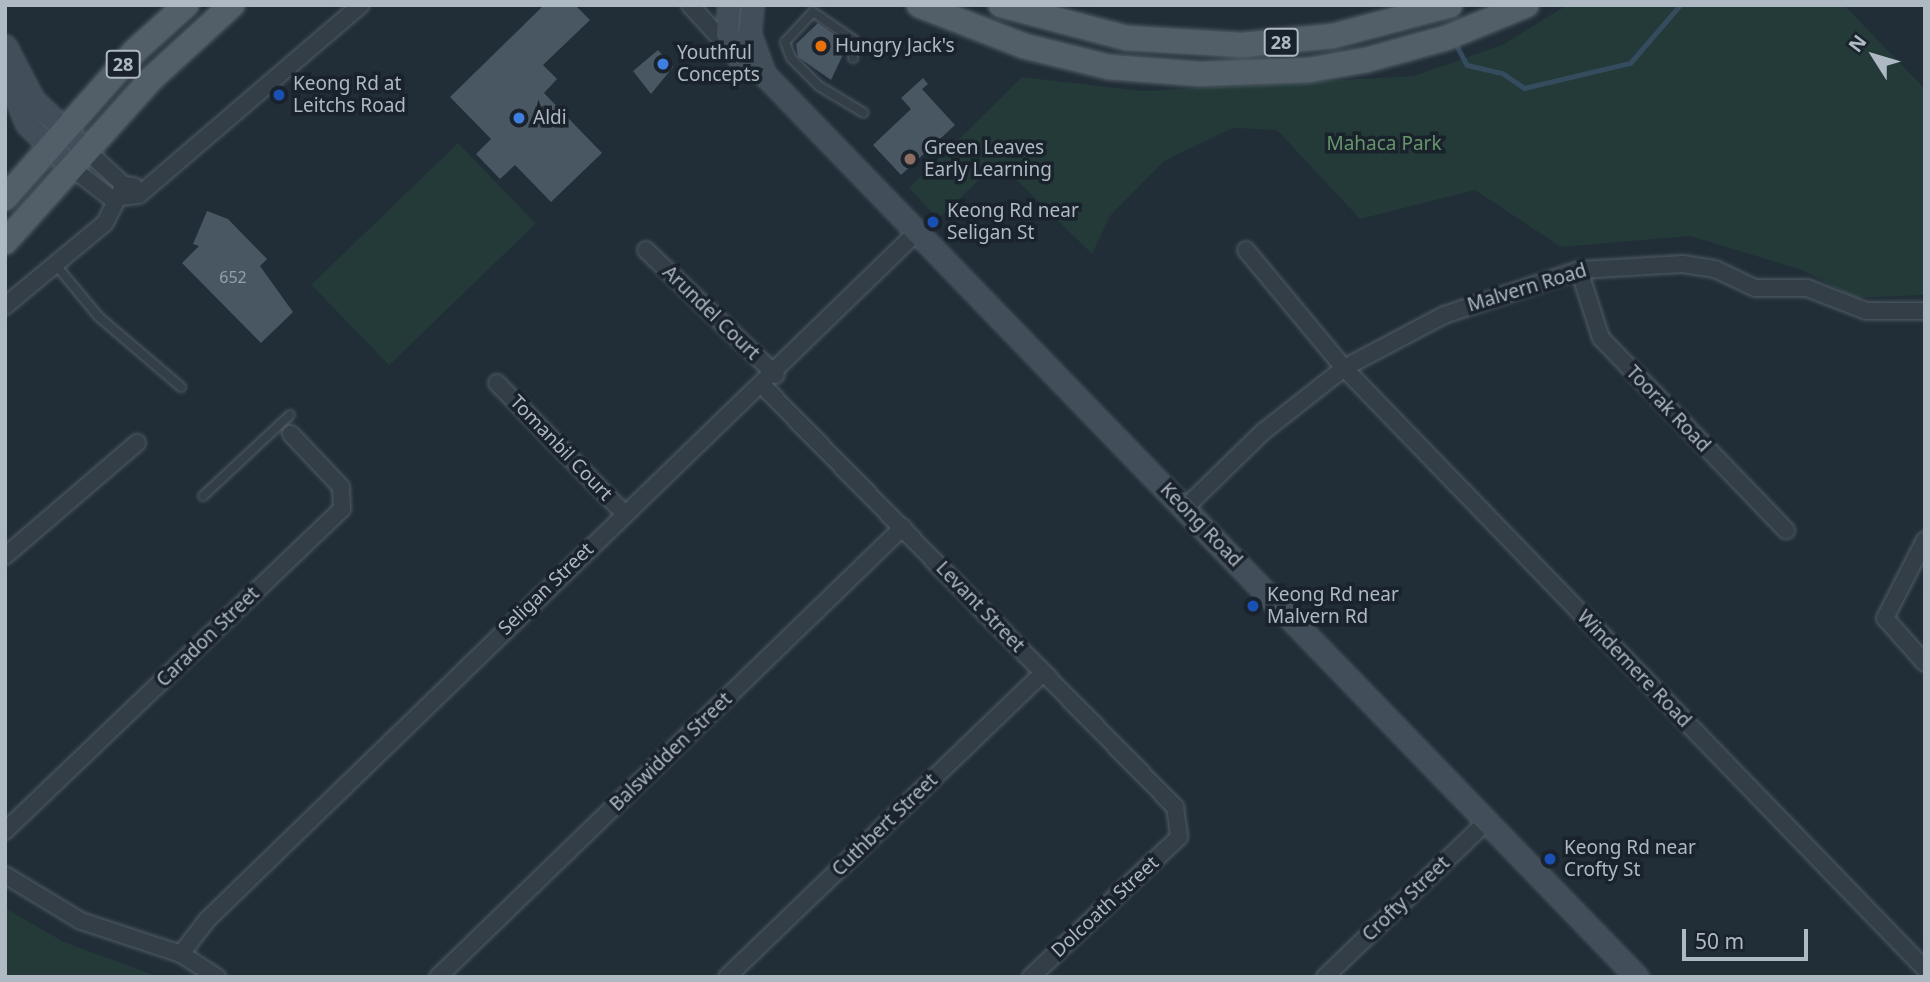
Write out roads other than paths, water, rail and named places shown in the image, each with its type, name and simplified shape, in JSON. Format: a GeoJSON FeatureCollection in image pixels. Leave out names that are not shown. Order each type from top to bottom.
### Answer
{"type":"FeatureCollection","features":[{"type":"Feature","properties":{"kind":"main road","name":"28"},"geometry":{"type":"LineString","coordinates":[[5,198],[56,137],[186,5]]}},
{"type":"Feature","properties":{"kind":"main road","name":"28"},"geometry":{"type":"LineString","coordinates":[[5,242],[168,61],[232,5]]}},
{"type":"Feature","properties":{"kind":"main road","name":"28"},"geometry":{"type":"LineString","coordinates":[[919,5],[1024,46],[1150,71],[1309,70],[1419,47],[1473,29],[1527,5]]}},
{"type":"Feature","properties":{"kind":"main road","name":"28"},"geometry":{"type":"LineString","coordinates":[[1001,5],[1152,41],[1290,42],[1409,19],[1450,5]]}},
{"type":"Feature","properties":{"kind":"main road"},"geometry":{"type":"LineString","coordinates":[[1150,71],[1152,41]]}},
{"type":"Feature","properties":{"kind":"street"},"geometry":{"type":"LineString","coordinates":[[5,46],[56,137],[79,160],[121,192],[139,195],[148,184],[361,5]]}},
{"type":"Feature","properties":{"kind":"street","name":"Keong Road"},"geometry":{"type":"LineString","coordinates":[[691,5],[750,14],[764,74]]}},
{"type":"Feature","properties":{"kind":"street","name":"Keong Road"},"geometry":{"type":"LineString","coordinates":[[691,5],[734,55],[764,74],[918,232],[1637,977]]}},
{"type":"Feature","properties":{"kind":"street"},"geometry":{"type":"LineString","coordinates":[[727,12],[734,55]]}},
{"type":"Feature","properties":{"kind":"street"},"geometry":{"type":"LineString","coordinates":[[5,71],[27,124],[56,137]]}},
{"type":"Feature","properties":{"kind":"street"},"geometry":{"type":"LineString","coordinates":[[5,306],[105,223],[121,192]]}},
{"type":"Feature","properties":{"kind":"street","name":"Seligan Street"},"geometry":{"type":"LineString","coordinates":[[181,954],[216,911],[624,513],[764,387],[918,232]]}},
{"type":"Feature","properties":{"kind":"street","name":"Arundel Court"},"geometry":{"type":"LineString","coordinates":[[646,250],[776,375]]}},
{"type":"Feature","properties":{"kind":"street","name":"Windemere Road"},"geometry":{"type":"LineString","coordinates":[[1246,250],[1343,368],[1925,969]]}},
{"type":"Feature","properties":{"kind":"street","name":"Malvern Road"},"geometry":{"type":"LineString","coordinates":[[1185,508],[1264,431],[1343,368],[1444,315],[1579,270],[1684,264],[1715,269],[1755,288],[1807,288],[1866,311],[1925,311]]}},
{"type":"Feature","properties":{"kind":"street","name":"Toorak Road"},"geometry":{"type":"LineString","coordinates":[[1579,270],[1601,338],[1786,530]]}},
{"type":"Feature","properties":{"kind":"street","name":"Tomanbil Court"},"geometry":{"type":"LineString","coordinates":[[498,383],[624,513]]}},
{"type":"Feature","properties":{"kind":"street","name":"Levant Street"},"geometry":{"type":"LineString","coordinates":[[764,387],[1175,807],[1179,837]]}},
{"type":"Feature","properties":{"kind":"street","name":"Caradon Street"},"geometry":{"type":"LineString","coordinates":[[5,831],[342,509],[341,487],[286,429]]}},
{"type":"Feature","properties":{"kind":"street"},"geometry":{"type":"LineString","coordinates":[[5,556],[137,443]]}},
{"type":"Feature","properties":{"kind":"street","name":"Balswidden Street"},"geometry":{"type":"LineString","coordinates":[[439,977],[903,527]]}},
{"type":"Feature","properties":{"kind":"street"},"geometry":{"type":"LineString","coordinates":[[1925,540],[1885,618],[1925,663]]}},
{"type":"Feature","properties":{"kind":"street","name":"Cuthbert Street"},"geometry":{"type":"LineString","coordinates":[[727,977],[1043,673]]}},
{"type":"Feature","properties":{"kind":"street","name":"Crofty Street"},"geometry":{"type":"LineString","coordinates":[[1325,977],[1487,821]]}},
{"type":"Feature","properties":{"kind":"street","name":"Dolcoath Street"},"geometry":{"type":"LineString","coordinates":[[1031,977],[1179,837]]}},
{"type":"Feature","properties":{"kind":"street"},"geometry":{"type":"LineString","coordinates":[[5,875],[81,921],[181,954],[217,977]]}},
{"type":"Feature","properties":{"kind":"lane"},"geometry":{"type":"LineString","coordinates":[[853,58],[854,40],[813,12],[785,41],[791,58],[819,86],[864,113]]}},
{"type":"Feature","properties":{"kind":"lane"},"geometry":{"type":"LineString","coordinates":[[55,264],[99,317],[181,387]]}},
{"type":"Feature","properties":{"kind":"lane"},"geometry":{"type":"LineString","coordinates":[[203,496],[286,429],[290,415]]}},
{"type":"Feature","properties":{"kind":"waterway"},"geometry":{"type":"LineString","coordinates":[[1454,41],[1467,65],[1502,73],[1524,88],[1630,63],[1680,5]]}},
{"type":"Feature","properties":{"kind":"place","name":"Hungry Jack's"},"geometry":{"type":"Point","coordinates":[821,46]}},
{"type":"Feature","properties":{"kind":"place","name":"Youthful Concepts"},"geometry":{"type":"Point","coordinates":[663,64]}},
{"type":"Feature","properties":{"kind":"place","name":"Keong Rd at Leitchs Road"},"geometry":{"type":"Point","coordinates":[279,95]}},
{"type":"Feature","properties":{"kind":"place","name":"Aldi"},"geometry":{"type":"Point","coordinates":[519,118]}},
{"type":"Feature","properties":{"kind":"place","name":"Green Leaves Early Learning"},"geometry":{"type":"Point","coordinates":[910,159]}},
{"type":"Feature","properties":{"kind":"place","name":"Keong Rd near Seligan St"},"geometry":{"type":"Point","coordinates":[933,222]}},
{"type":"Feature","properties":{"kind":"place","name":"Keong Rd near Malvern Rd"},"geometry":{"type":"Point","coordinates":[1253,606]}},
{"type":"Feature","properties":{"kind":"place","name":"Keong Rd near Crofty St"},"geometry":{"type":"Point","coordinates":[1550,859]}},
{"type":"Feature","properties":{"kind":"park label","name":"Mahaca Park"},"geometry":{"type":"Point","coordinates":[1384,144]}}]}
